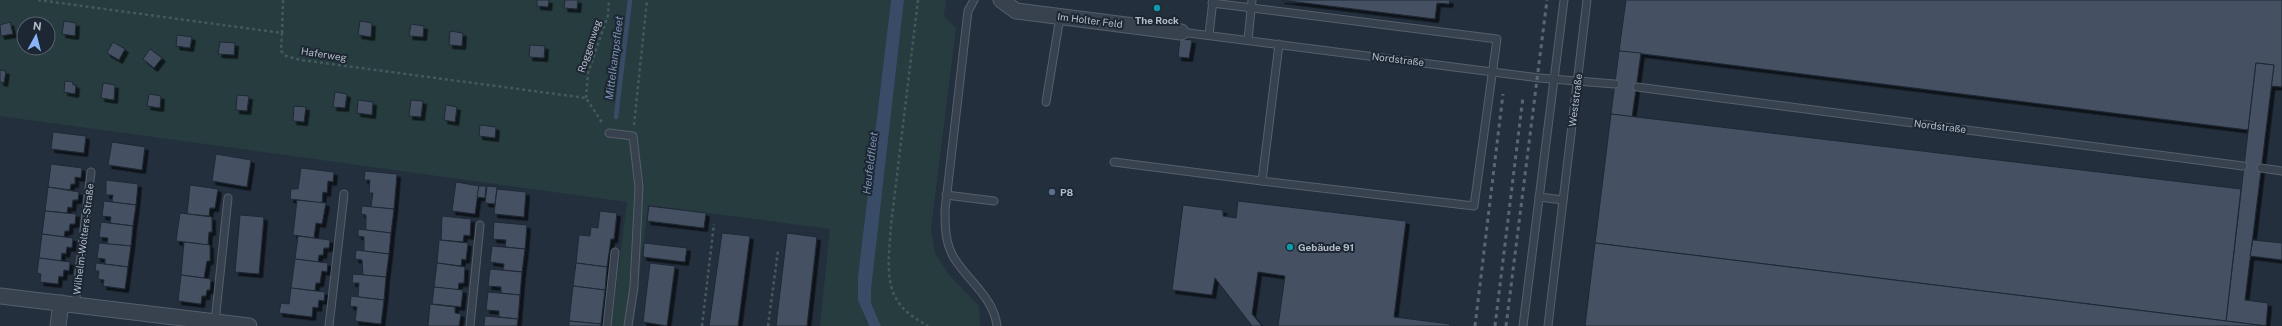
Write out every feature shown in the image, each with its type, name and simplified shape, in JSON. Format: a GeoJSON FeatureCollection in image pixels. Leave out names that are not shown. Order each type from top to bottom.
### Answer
{"type":"FeatureCollection","features":[{"type":"Feature","properties":{"kind":"street","name":"Im Holter Feld"},"geometry":{"type":"LineString","coordinates":[[1001,0],[1016,11],[1181,32]]}},
{"type":"Feature","properties":{"kind":"street","name":"Wilhelm-Wolters-Straße"},"geometry":{"type":"LineString","coordinates":[[0,296],[249,326]]}},
{"type":"Feature","properties":{"kind":"street"},"geometry":{"type":"LineString","coordinates":[[58,326],[68,304]]}},
{"type":"Feature","properties":{"kind":"lane"},"geometry":{"type":"LineString","coordinates":[[974,0],[968,11],[944,210],[947,242],[955,260],[985,296],[997,326]]}},
{"type":"Feature","properties":{"kind":"lane"},"geometry":{"type":"LineString","coordinates":[[1248,40],[1252,0]]}},
{"type":"Feature","properties":{"kind":"lane"},"geometry":{"type":"LineString","coordinates":[[1523,326],[1564,0]]}},
{"type":"Feature","properties":{"kind":"lane","name":"Weststraße"},"geometry":{"type":"LineString","coordinates":[[1548,326],[1587,0]]}},
{"type":"Feature","properties":{"kind":"lane"},"geometry":{"type":"LineString","coordinates":[[1114,162],[1474,206],[1497,39],[1213,2],[1209,35]]}},
{"type":"Feature","properties":{"kind":"lane"},"geometry":{"type":"LineString","coordinates":[[1046,102],[1060,17]]}},
{"type":"Feature","properties":{"kind":"lane","name":"Nordstraße"},"geometry":{"type":"LineString","coordinates":[[1181,32],[1577,82],[1615,84]]}},
{"type":"Feature","properties":{"kind":"lane"},"geometry":{"type":"LineString","coordinates":[[1262,181],[1264,151],[1279,44]]}},
{"type":"Feature","properties":{"kind":"lane","name":"Nordstraße"},"geometry":{"type":"LineString","coordinates":[[1637,87],[2243,166]]}},
{"type":"Feature","properties":{"kind":"lane"},"geometry":{"type":"LineString","coordinates":[[609,133],[633,136],[638,187],[634,287],[628,326]]}},
{"type":"Feature","properties":{"kind":"lane"},"geometry":{"type":"LineString","coordinates":[[2261,168],[2282,171]]}},
{"type":"Feature","properties":{"kind":"lane","name":"Wilhelm-Wolters-Straße"},"geometry":{"type":"LineString","coordinates":[[68,304],[91,172]]}},
{"type":"Feature","properties":{"kind":"lane"},"geometry":{"type":"LineString","coordinates":[[329,326],[344,194]]}},
{"type":"Feature","properties":{"kind":"lane"},"geometry":{"type":"LineString","coordinates":[[946,195],[994,201]]}},
{"type":"Feature","properties":{"kind":"lane"},"geometry":{"type":"LineString","coordinates":[[215,322],[228,198]]}},
{"type":"Feature","properties":{"kind":"lane"},"geometry":{"type":"LineString","coordinates":[[1539,198],[1563,200]]}},
{"type":"Feature","properties":{"kind":"lane"},"geometry":{"type":"LineString","coordinates":[[470,326],[480,225]]}},
{"type":"Feature","properties":{"kind":"lane"},"geometry":{"type":"LineString","coordinates":[[607,326],[615,252]]}},
{"type":"Feature","properties":{"kind":"path"},"geometry":{"type":"LineString","coordinates":[[38,0],[282,33],[283,0]]}},
{"type":"Feature","properties":{"kind":"path","name":"Roggenweg"},"geometry":{"type":"LineString","coordinates":[[586,98],[588,73],[608,15],[609,0]]}},
{"type":"Feature","properties":{"kind":"path"},"geometry":{"type":"LineString","coordinates":[[633,136],[646,0]]}},
{"type":"Feature","properties":{"kind":"path"},"geometry":{"type":"LineString","coordinates":[[918,0],[891,225],[889,257],[891,283],[896,299],[908,313],[928,326]]}},
{"type":"Feature","properties":{"kind":"path","name":"Haferweg"},"geometry":{"type":"LineString","coordinates":[[282,33],[281,51],[286,56],[301,60],[586,98]]}},
{"type":"Feature","properties":{"kind":"path"},"geometry":{"type":"LineString","coordinates":[[586,98],[609,133]]}},
{"type":"Feature","properties":{"kind":"path"},"geometry":{"type":"LineString","coordinates":[[702,326],[714,224]]}},
{"type":"Feature","properties":{"kind":"path"},"geometry":{"type":"LineString","coordinates":[[768,326],[778,251]]}},
{"type":"Feature","properties":{"kind":"green space"},"geometry":{"type":"Polygon","coordinates":[[[0,0],[891,0],[858,276],[865,321],[869,326],[820,326],[830,229],[648,205],[633,326],[611,326],[627,202],[0,116],[0,0]]]}},
{"type":"Feature","properties":{"kind":"green space"},"geometry":{"type":"Polygon","coordinates":[[[904,0],[946,0],[944,16],[956,28],[931,229],[935,253],[949,275],[979,306],[980,326],[881,326],[871,303],[871,290],[904,0]]]}},
{"type":"Feature","properties":{"kind":"water"},"geometry":{"type":"Polygon","coordinates":[[[891,0],[904,0],[871,290],[871,303],[881,326],[869,326],[858,300],[858,276],[891,0]]]}},
{"type":"Feature","properties":{"kind":"building"},"geometry":{"type":"Polygon","coordinates":[[[537,0],[549,0],[548,7],[537,6],[537,0]]]}},
{"type":"Feature","properties":{"kind":"building"},"geometry":{"type":"Polygon","coordinates":[[[565,0],[578,0],[577,9],[564,8],[565,0]]]}},
{"type":"Feature","properties":{"kind":"building"},"geometry":{"type":"Polygon","coordinates":[[[1281,0],[1450,0],[1449,4],[1437,3],[1435,19],[1281,0]]]}},
{"type":"Feature","properties":{"kind":"building"},"geometry":{"type":"Polygon","coordinates":[[[1626,0],[2282,0],[2282,87],[2271,86],[2274,65],[2256,63],[2248,130],[1619,51],[1626,0]]]}},
{"type":"Feature","properties":{"kind":"building"},"geometry":{"type":"Polygon","coordinates":[[[64,21],[76,23],[75,36],[62,34],[64,21]]]}},
{"type":"Feature","properties":{"kind":"building"},"geometry":{"type":"Polygon","coordinates":[[[360,21],[372,23],[371,37],[358,35],[360,21]]]}},
{"type":"Feature","properties":{"kind":"building"},"geometry":{"type":"Polygon","coordinates":[[[10,22],[13,34],[1,36],[0,25],[10,22]]]}},
{"type":"Feature","properties":{"kind":"building"},"geometry":{"type":"Polygon","coordinates":[[[411,24],[424,26],[423,37],[409,36],[411,24]]]}},
{"type":"Feature","properties":{"kind":"building"},"geometry":{"type":"Polygon","coordinates":[[[450,31],[463,33],[462,46],[449,45],[450,31]]]}},
{"type":"Feature","properties":{"kind":"building"},"geometry":{"type":"Polygon","coordinates":[[[177,35],[192,37],[190,48],[176,46],[177,35]]]}},
{"type":"Feature","properties":{"kind":"building"},"geometry":{"type":"Polygon","coordinates":[[[1180,39],[1192,40],[1189,58],[1178,57],[1180,39]]]}},
{"type":"Feature","properties":{"kind":"building"},"geometry":{"type":"Polygon","coordinates":[[[113,42],[125,49],[119,60],[107,53],[113,42]]]}},
{"type":"Feature","properties":{"kind":"building"},"geometry":{"type":"Polygon","coordinates":[[[220,42],[235,43],[234,55],[218,54],[220,42]]]}},
{"type":"Feature","properties":{"kind":"building"},"geometry":{"type":"Polygon","coordinates":[[[530,45],[545,46],[544,58],[529,57],[530,45]]]}},
{"type":"Feature","properties":{"kind":"building"},"geometry":{"type":"Polygon","coordinates":[[[150,49],[162,58],[154,68],[143,59],[150,49]]]}},
{"type":"Feature","properties":{"kind":"building"},"geometry":{"type":"Polygon","coordinates":[[[1619,51],[1641,53],[1632,117],[1611,114],[1619,51]]]}},
{"type":"Feature","properties":{"kind":"building"},"geometry":{"type":"Polygon","coordinates":[[[2256,63],[2274,65],[2245,300],[2268,303],[2266,326],[2226,321],[2256,63]]]}},
{"type":"Feature","properties":{"kind":"building"},"geometry":{"type":"Polygon","coordinates":[[[0,70],[6,71],[4,83],[0,82],[0,70]]]}},
{"type":"Feature","properties":{"kind":"building"},"geometry":{"type":"Polygon","coordinates":[[[65,81],[73,82],[73,85],[76,85],[75,94],[64,92],[65,81]]]}},
{"type":"Feature","properties":{"kind":"building"},"geometry":{"type":"Polygon","coordinates":[[[103,83],[115,85],[114,100],[101,98],[103,83]]]}},
{"type":"Feature","properties":{"kind":"building"},"geometry":{"type":"Polygon","coordinates":[[[335,92],[347,94],[345,108],[333,107],[335,92]]]}},
{"type":"Feature","properties":{"kind":"building"},"geometry":{"type":"Polygon","coordinates":[[[149,94],[161,96],[160,108],[147,106],[149,94]]]}},
{"type":"Feature","properties":{"kind":"building"},"geometry":{"type":"Polygon","coordinates":[[[237,95],[249,96],[247,111],[236,110],[237,95]]]}},
{"type":"Feature","properties":{"kind":"building"},"geometry":{"type":"Polygon","coordinates":[[[358,100],[373,102],[372,115],[357,113],[358,100]]]}},
{"type":"Feature","properties":{"kind":"building"},"geometry":{"type":"Polygon","coordinates":[[[411,100],[423,101],[421,117],[409,116],[411,100]]]}},
{"type":"Feature","properties":{"kind":"building"},"geometry":{"type":"Polygon","coordinates":[[[446,105],[457,107],[455,122],[444,120],[446,105]]]}},
{"type":"Feature","properties":{"kind":"building"},"geometry":{"type":"Polygon","coordinates":[[[294,106],[306,107],[304,122],[293,121],[294,106]]]}},
{"type":"Feature","properties":{"kind":"building"},"geometry":{"type":"Polygon","coordinates":[[[1611,114],[2241,189],[2226,321],[1595,243],[1611,114]]]}},
{"type":"Feature","properties":{"kind":"building"},"geometry":{"type":"Polygon","coordinates":[[[480,125],[496,127],[495,138],[479,136],[480,125]]]}},
{"type":"Feature","properties":{"kind":"building"},"geometry":{"type":"Polygon","coordinates":[[[53,132],[86,136],[84,153],[51,149],[53,132]]]}},
{"type":"Feature","properties":{"kind":"building"},"geometry":{"type":"Polygon","coordinates":[[[112,142],[145,147],[142,170],[108,165],[112,142]]]}},
{"type":"Feature","properties":{"kind":"building"},"geometry":{"type":"Polygon","coordinates":[[[216,154],[251,160],[247,187],[212,181],[216,154]]]}},
{"type":"Feature","properties":{"kind":"building"},"geometry":{"type":"Polygon","coordinates":[[[51,164],[82,168],[81,178],[75,177],[75,184],[71,184],[70,190],[48,187],[51,164]]]}},
{"type":"Feature","properties":{"kind":"building"},"geometry":{"type":"Polygon","coordinates":[[[301,168],[334,172],[333,182],[328,181],[327,193],[323,192],[322,203],[290,199],[291,189],[298,189],[301,168]]]}},
{"type":"Feature","properties":{"kind":"building"},"geometry":{"type":"Polygon","coordinates":[[[365,171],[397,174],[394,209],[371,207],[373,193],[369,193],[370,180],[364,180],[365,171]]]}},
{"type":"Feature","properties":{"kind":"building"},"geometry":{"type":"Polygon","coordinates":[[[106,180],[138,184],[136,205],[112,202],[113,195],[106,195],[106,180]]]}},
{"type":"Feature","properties":{"kind":"building"},"geometry":{"type":"Polygon","coordinates":[[[456,182],[479,186],[475,214],[452,211],[456,182]]]}},
{"type":"Feature","properties":{"kind":"building"},"geometry":{"type":"Polygon","coordinates":[[[190,185],[218,189],[215,208],[210,208],[209,216],[187,214],[190,185]]]}},
{"type":"Feature","properties":{"kind":"building"},"geometry":{"type":"Polygon","coordinates":[[[479,186],[486,186],[485,198],[477,197],[479,186]]]}},
{"type":"Feature","properties":{"kind":"building"},"geometry":{"type":"Polygon","coordinates":[[[487,186],[497,187],[495,204],[485,203],[487,186]]]}},
{"type":"Feature","properties":{"kind":"building"},"geometry":{"type":"Polygon","coordinates":[[[48,187],[79,192],[78,200],[73,200],[72,208],[68,207],[67,213],[45,211],[48,187]]]}},
{"type":"Feature","properties":{"kind":"building"},"geometry":{"type":"Polygon","coordinates":[[[497,189],[526,192],[524,217],[494,214],[497,189]]]}},
{"type":"Feature","properties":{"kind":"building"},"geometry":{"type":"Polygon","coordinates":[[[297,200],[326,203],[322,224],[316,223],[314,238],[293,235],[297,200]]]}},
{"type":"Feature","properties":{"kind":"building"},"geometry":{"type":"Polygon","coordinates":[[[104,201],[136,205],[133,226],[110,223],[111,217],[102,216],[104,201]]]}},
{"type":"Feature","properties":{"kind":"building","name":"Gebäude 91"},"geometry":{"type":"Polygon","coordinates":[[[1238,201],[1406,221],[1394,317],[1450,324],[1450,326],[1278,326],[1285,276],[1258,272],[1252,314],[1262,326],[1252,326],[1215,278],[1212,295],[1172,290],[1183,205],[1223,210],[1223,216],[1236,218],[1238,201]]]}},
{"type":"Feature","properties":{"kind":"building"},"geometry":{"type":"Polygon","coordinates":[[[362,206],[394,209],[391,233],[366,230],[366,215],[361,214],[362,206]]]}},
{"type":"Feature","properties":{"kind":"building"},"geometry":{"type":"Polygon","coordinates":[[[649,206],[706,213],[704,228],[647,221],[649,206]]]}},
{"type":"Feature","properties":{"kind":"building"},"geometry":{"type":"Polygon","coordinates":[[[45,211],[76,214],[75,224],[70,224],[69,231],[65,231],[64,237],[42,234],[45,211]]]}},
{"type":"Feature","properties":{"kind":"building"},"geometry":{"type":"Polygon","coordinates":[[[600,211],[617,213],[614,239],[611,239],[607,267],[576,263],[579,235],[590,236],[591,227],[598,228],[600,211]]]}},
{"type":"Feature","properties":{"kind":"building"},"geometry":{"type":"Polygon","coordinates":[[[180,213],[212,217],[212,232],[209,232],[208,245],[176,241],[180,213]]]}},
{"type":"Feature","properties":{"kind":"building"},"geometry":{"type":"Polygon","coordinates":[[[240,215],[264,217],[259,274],[235,272],[240,215]]]}},
{"type":"Feature","properties":{"kind":"building"},"geometry":{"type":"Polygon","coordinates":[[[442,216],[471,219],[470,236],[464,235],[463,242],[441,240],[442,216]]]}},
{"type":"Feature","properties":{"kind":"building"},"geometry":{"type":"Polygon","coordinates":[[[101,222],[133,226],[131,246],[107,244],[108,238],[99,237],[101,222]]]}},
{"type":"Feature","properties":{"kind":"building"},"geometry":{"type":"Polygon","coordinates":[[[494,222],[527,225],[525,249],[505,247],[506,240],[493,239],[494,222]]]}},
{"type":"Feature","properties":{"kind":"building"},"geometry":{"type":"Polygon","coordinates":[[[358,229],[391,233],[389,254],[364,251],[364,237],[358,236],[358,229]]]}},
{"type":"Feature","properties":{"kind":"building"},"geometry":{"type":"Polygon","coordinates":[[[722,233],[750,236],[738,326],[709,326],[722,233]]]}},
{"type":"Feature","properties":{"kind":"building"},"geometry":{"type":"Polygon","coordinates":[[[787,233],[817,237],[807,326],[776,326],[787,233]]]}},
{"type":"Feature","properties":{"kind":"building"},"geometry":{"type":"Polygon","coordinates":[[[42,234],[73,238],[72,248],[67,247],[66,254],[62,253],[61,261],[39,258],[42,234]]]}},
{"type":"Feature","properties":{"kind":"building"},"geometry":{"type":"Polygon","coordinates":[[[298,236],[330,240],[329,248],[324,248],[323,255],[319,255],[318,262],[295,259],[298,236]]]}},
{"type":"Feature","properties":{"kind":"building"},"geometry":{"type":"Polygon","coordinates":[[[439,240],[468,243],[466,260],[462,259],[461,266],[437,263],[439,240]]]}},
{"type":"Feature","properties":{"kind":"building"},"geometry":{"type":"Polygon","coordinates":[[[2253,240],[2282,243],[2282,260],[2250,256],[2253,240]]]}},
{"type":"Feature","properties":{"kind":"building"},"geometry":{"type":"Polygon","coordinates":[[[184,242],[210,245],[210,261],[207,261],[204,278],[181,275],[184,242]]]}},
{"type":"Feature","properties":{"kind":"building"},"geometry":{"type":"Polygon","coordinates":[[[99,243],[131,246],[128,267],[105,264],[105,259],[97,258],[99,243]]]}},
{"type":"Feature","properties":{"kind":"building"},"geometry":{"type":"Polygon","coordinates":[[[644,243],[687,248],[685,262],[643,257],[644,243]]]}},
{"type":"Feature","properties":{"kind":"building"},"geometry":{"type":"Polygon","coordinates":[[[1595,243],[2226,321],[2266,326],[1585,326],[1595,243]]]}},
{"type":"Feature","properties":{"kind":"building"},"geometry":{"type":"Polygon","coordinates":[[[492,246],[525,249],[522,272],[503,270],[504,264],[490,262],[492,246]]]}},
{"type":"Feature","properties":{"kind":"building"},"geometry":{"type":"Polygon","coordinates":[[[356,250],[389,254],[386,277],[363,275],[362,260],[355,259],[356,250]]]}},
{"type":"Feature","properties":{"kind":"building"},"geometry":{"type":"Polygon","coordinates":[[[39,258],[70,262],[69,271],[64,270],[63,277],[59,276],[58,284],[40,282],[41,274],[37,273],[39,258]]]}},
{"type":"Feature","properties":{"kind":"building"},"geometry":{"type":"Polygon","coordinates":[[[295,259],[328,263],[327,272],[322,271],[320,283],[316,283],[315,291],[291,288],[295,259]]]}},
{"type":"Feature","properties":{"kind":"building"},"geometry":{"type":"Polygon","coordinates":[[[96,263],[128,267],[125,289],[103,286],[104,280],[98,279],[99,271],[95,271],[96,263]]]}},
{"type":"Feature","properties":{"kind":"building"},"geometry":{"type":"Polygon","coordinates":[[[437,263],[465,267],[464,283],[459,283],[458,290],[434,287],[437,263]]]}},
{"type":"Feature","properties":{"kind":"building"},"geometry":{"type":"Polygon","coordinates":[[[576,263],[607,267],[605,290],[573,286],[576,263]]]}},
{"type":"Feature","properties":{"kind":"building"},"geometry":{"type":"Polygon","coordinates":[[[650,263],[675,266],[667,326],[643,322],[650,263]]]}},
{"type":"Feature","properties":{"kind":"building"},"geometry":{"type":"Polygon","coordinates":[[[490,269],[522,272],[520,295],[501,293],[501,287],[488,286],[490,269]]]}},
{"type":"Feature","properties":{"kind":"building"},"geometry":{"type":"Polygon","coordinates":[[[353,274],[386,277],[384,300],[358,297],[359,283],[352,283],[353,274]]]}},
{"type":"Feature","properties":{"kind":"building"},"geometry":{"type":"Polygon","coordinates":[[[181,275],[211,279],[210,290],[207,290],[206,296],[202,296],[201,304],[178,301],[181,275]]]}},
{"type":"Feature","properties":{"kind":"building"},"geometry":{"type":"Polygon","coordinates":[[[573,286],[605,290],[601,324],[569,321],[573,286]]]}},
{"type":"Feature","properties":{"kind":"building"},"geometry":{"type":"Polygon","coordinates":[[[434,287],[463,290],[461,307],[432,304],[434,287]]]}},
{"type":"Feature","properties":{"kind":"building"},"geometry":{"type":"Polygon","coordinates":[[[291,288],[325,292],[324,301],[319,300],[318,308],[313,307],[312,317],[279,313],[281,303],[289,304],[291,288]]]}},
{"type":"Feature","properties":{"kind":"building"},"geometry":{"type":"Polygon","coordinates":[[[488,292],[520,295],[518,319],[499,317],[499,311],[486,310],[488,292]]]}},
{"type":"Feature","properties":{"kind":"building"},"geometry":{"type":"Polygon","coordinates":[[[351,296],[384,300],[381,324],[355,321],[357,307],[350,306],[351,296]]]}},
{"type":"Feature","properties":{"kind":"building"},"geometry":{"type":"Polygon","coordinates":[[[430,304],[455,307],[455,313],[461,314],[459,326],[428,326],[430,304]]]}},
{"type":"Feature","properties":{"kind":"building"},"geometry":{"type":"Polygon","coordinates":[[[485,316],[518,319],[517,326],[484,326],[485,316]]]}},
{"type":"Feature","properties":{"kind":"building"},"geometry":{"type":"Polygon","coordinates":[[[569,321],[601,324],[601,326],[569,326],[569,321]]]}},
{"type":"Feature","properties":{"kind":"waterway","name":"Mittelkampsfleet"},"geometry":{"type":"LineString","coordinates":[[616,117],[630,0]]}},
{"type":"Feature","properties":{"kind":"railway"},"geometry":{"type":"LineString","coordinates":[[1506,326],[1547,0]]}},
{"type":"Feature","properties":{"kind":"railway"},"geometry":{"type":"LineString","coordinates":[[1475,326],[1503,94]]}},
{"type":"Feature","properties":{"kind":"railway"},"geometry":{"type":"LineString","coordinates":[[1495,326],[1523,97]]}},
{"type":"Feature","properties":{"kind":"place","name":"The Rock"},"geometry":{"type":"Point","coordinates":[1157,8]}},
{"type":"Feature","properties":{"kind":"place","name":"P8"},"geometry":{"type":"Point","coordinates":[1052,192]}},
{"type":"Feature","properties":{"kind":"place","name":"Gebäude 91"},"geometry":{"type":"Point","coordinates":[1290,247]}},
{"type":"Feature","properties":{"kind":"water label","name":"Heufeldfleet"},"geometry":{"type":"Point","coordinates":[870,163]}}]}
